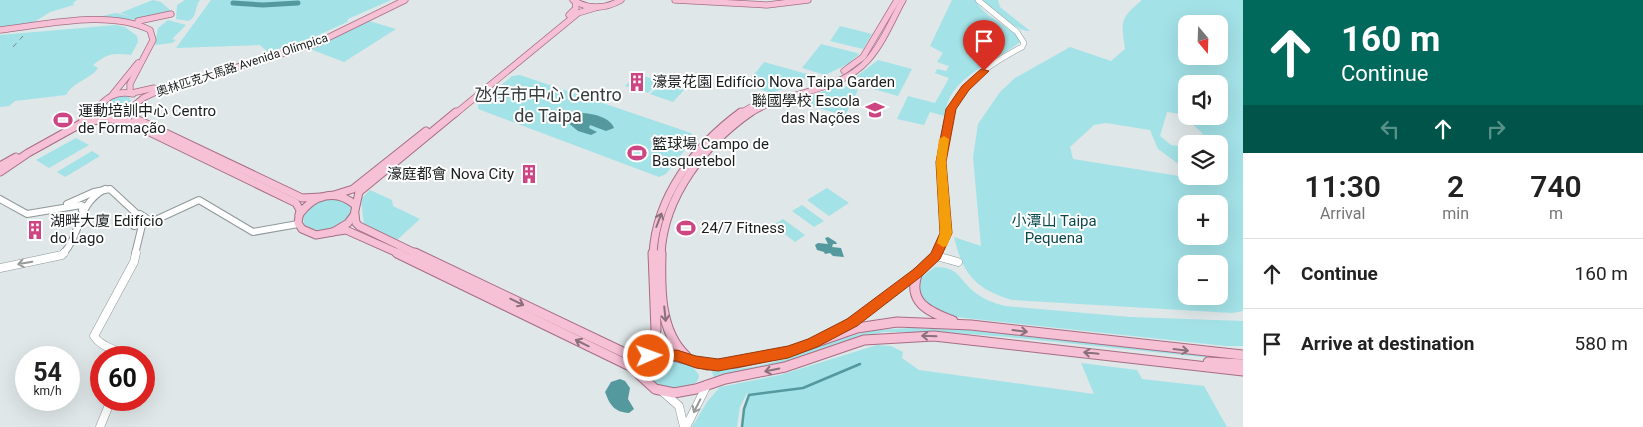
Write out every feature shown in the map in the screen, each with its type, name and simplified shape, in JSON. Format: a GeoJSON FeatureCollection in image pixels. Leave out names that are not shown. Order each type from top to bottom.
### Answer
{"type":"FeatureCollection","features":[{"type":"Feature","properties":{"kind":"main road","name":"奧林匹克大馬路 Avenida Olímpica"},"geometry":{"type":"LineString","coordinates":[[370,16],[396,0]]}},
{"type":"Feature","properties":{"kind":"main road","name":"奧林匹克大馬路 Avenida Olímpica"},"geometry":{"type":"LineString","coordinates":[[110,119],[164,88],[300,49],[334,36],[362,20],[405,0]]}},
{"type":"Feature","properties":{"kind":"main road"},"geometry":{"type":"LineString","coordinates":[[675,0],[774,4],[808,0]]}},
{"type":"Feature","properties":{"kind":"main road"},"geometry":{"type":"LineString","coordinates":[[638,373],[640,363],[648,357],[656,332],[653,244],[657,226],[669,197],[686,168],[715,133],[750,106],[836,75],[855,65],[863,57],[896,0]]}},
{"type":"Feature","properties":{"kind":"main road"},"geometry":{"type":"LineString","coordinates":[[689,359],[674,344],[667,328],[661,263],[665,228],[685,183],[716,142],[752,112],[772,102],[841,78],[864,65],[903,0]]}},
{"type":"Feature","properties":{"kind":"main road"},"geometry":{"type":"LineString","coordinates":[[574,1],[585,6],[598,7]]}},
{"type":"Feature","properties":{"kind":"main road"},"geometry":{"type":"LineString","coordinates":[[0,30],[104,20],[149,20],[171,14],[156,23],[148,51],[130,84],[131,92],[135,96],[132,114],[136,119],[302,198],[334,195],[353,189],[573,12],[576,8],[574,1]]}},
{"type":"Feature","properties":{"kind":"main road"},"geometry":{"type":"LineString","coordinates":[[621,1],[578,13],[359,192],[354,200],[356,223],[628,355],[648,357],[666,354],[707,365],[736,363],[788,352],[841,332],[874,324],[934,322],[1218,354],[1243,355]]}},
{"type":"Feature","properties":{"kind":"main road","name":"奧林匹克大馬路 Avenida Olímpica"},"geometry":{"type":"LineString","coordinates":[[113,94],[148,91],[170,82],[297,46],[362,20]]}},
{"type":"Feature","properties":{"kind":"main road"},"geometry":{"type":"LineString","coordinates":[[128,21],[145,26],[152,33]]}},
{"type":"Feature","properties":{"kind":"main road"},"geometry":{"type":"LineString","coordinates":[[0,166],[87,118],[113,94],[148,51]]}},
{"type":"Feature","properties":{"kind":"main road"},"geometry":{"type":"LineString","coordinates":[[130,72],[137,71]]}},
{"type":"Feature","properties":{"kind":"main road"},"geometry":{"type":"LineString","coordinates":[[96,109],[95,116],[99,119]]}},
{"type":"Feature","properties":{"kind":"main road"},"geometry":{"type":"LineString","coordinates":[[0,172],[28,153],[82,123],[99,119],[129,122],[296,203],[300,210],[299,219],[302,229],[311,234],[352,231],[630,366],[647,384],[663,392],[685,392],[724,378],[785,367],[864,340],[908,336],[934,336],[1243,371]]}},
{"type":"Feature","properties":{"kind":"main road"},"geometry":{"type":"LineString","coordinates":[[334,195],[346,197],[355,205]]}},
{"type":"Feature","properties":{"kind":"main road"},"geometry":{"type":"LineString","coordinates":[[299,219],[309,204],[321,197]]}},
{"type":"Feature","properties":{"kind":"main road"},"geometry":{"type":"LineString","coordinates":[[332,232],[346,224],[355,214]]}},
{"type":"Feature","properties":{"kind":"main road"},"geometry":{"type":"LineString","coordinates":[[918,272],[912,289],[923,306],[940,316],[972,325]]}},
{"type":"Feature","properties":{"kind":"main road"},"geometry":{"type":"LineString","coordinates":[[1139,358],[1239,364]]}},
{"type":"Feature","properties":{"kind":"street"},"geometry":{"type":"LineString","coordinates":[[812,343],[852,322],[936,256],[946,233],[941,162],[951,109],[974,79],[994,62],[1022,47],[1024,43],[1019,32],[987,11],[978,0]]}},
{"type":"Feature","properties":{"kind":"street"},"geometry":{"type":"LineString","coordinates":[[0,268],[51,259],[62,255],[68,249],[82,211],[93,195],[105,189]]}},
{"type":"Feature","properties":{"kind":"street"},"geometry":{"type":"LineString","coordinates":[[60,208],[94,192],[105,189],[114,191],[129,208],[139,224]]}},
{"type":"Feature","properties":{"kind":"street"},"geometry":{"type":"LineString","coordinates":[[139,224],[196,198],[208,202],[251,229],[259,231]]}},
{"type":"Feature","properties":{"kind":"street"},"geometry":{"type":"LineString","coordinates":[[0,199],[24,213],[80,205],[83,208],[82,211]]}},
{"type":"Feature","properties":{"kind":"street"},"geometry":{"type":"LineString","coordinates":[[139,224],[199,200],[249,231],[259,231],[299,219]]}},
{"type":"Feature","properties":{"kind":"street"},"geometry":{"type":"LineString","coordinates":[[104,346],[99,344],[94,336],[134,262],[139,224],[137,214],[129,208]]}},
{"type":"Feature","properties":{"kind":"street"},"geometry":{"type":"LineString","coordinates":[[936,256],[958,262]]}},
{"type":"Feature","properties":{"kind":"street"},"geometry":{"type":"LineString","coordinates":[[685,427],[707,385]]}},
{"type":"Feature","properties":{"kind":"street"},"geometry":{"type":"LineString","coordinates":[[663,392],[680,406],[685,427]]}},
{"type":"Feature","properties":{"kind":"street"},"geometry":{"type":"LineString","coordinates":[[100,427],[107,411]]}},
{"type":"Feature","properties":{"kind":"green space"},"geometry":{"type":"Polygon","coordinates":[[[0,0],[77,0],[73,3],[74,5],[50,12],[34,22],[0,28],[0,0]]]}},
{"type":"Feature","properties":{"kind":"green space"},"geometry":{"type":"Polygon","coordinates":[[[153,0],[161,2],[171,11],[154,18],[139,15],[152,19],[80,21],[116,13],[133,17],[120,13],[153,0]]]}},
{"type":"Feature","properties":{"kind":"green space"},"geometry":{"type":"Polygon","coordinates":[[[185,0],[200,0],[195,14],[188,21],[176,19],[177,5],[185,0]]]}},
{"type":"Feature","properties":{"kind":"green space"},"geometry":{"type":"Polygon","coordinates":[[[211,0],[391,0],[348,19],[347,22],[310,39],[268,52],[260,45],[176,48],[211,0]]]}},
{"type":"Feature","properties":{"kind":"green space"},"geometry":{"type":"Polygon","coordinates":[[[952,0],[976,0],[985,12],[1010,30],[1021,41],[963,80],[954,90],[948,102],[945,116],[930,112],[924,125],[897,119],[908,96],[935,103],[949,78],[935,73],[937,69],[946,71],[949,66],[937,62],[943,53],[930,46],[952,0]]]}},
{"type":"Feature","properties":{"kind":"green space"},"geometry":{"type":"Polygon","coordinates":[[[982,0],[998,0],[1000,7],[1030,31],[1025,31],[1004,20],[982,0]]]}},
{"type":"Feature","properties":{"kind":"green space","name":"小潭山 Taipa Pequena"},"geometry":{"type":"Polygon","coordinates":[[[1142,0],[1243,0],[1243,311],[1232,313],[1012,300],[989,291],[980,285],[967,271],[962,261],[954,237],[981,246],[973,157],[978,124],[1000,92],[1015,78],[1070,47],[1111,61],[1125,49],[1123,26],[1126,16],[1142,0]],[[1178,75],[1178,113],[1167,112],[1160,136],[1171,145],[1178,146],[1178,164],[1158,149],[1150,130],[1106,123],[1094,125],[1070,147],[1073,159],[1178,176],[1178,185],[1228,185],[1228,135],[1204,135],[1193,125],[1228,125],[1228,75],[1178,75]]]}},
{"type":"Feature","properties":{"kind":"green space"},"geometry":{"type":"Polygon","coordinates":[[[168,20],[186,25],[172,39],[176,40],[172,43],[155,45],[158,28],[168,20]]]}},
{"type":"Feature","properties":{"kind":"green space"},"geometry":{"type":"Polygon","coordinates":[[[369,21],[396,29],[344,62],[310,49],[369,21]]]}},
{"type":"Feature","properties":{"kind":"green space"},"geometry":{"type":"Polygon","coordinates":[[[116,25],[125,27],[137,36],[138,42],[131,55],[115,54],[103,58],[93,65],[98,68],[95,72],[73,86],[66,95],[15,101],[9,106],[0,107],[0,35],[116,25]]]}},
{"type":"Feature","properties":{"kind":"green space"},"geometry":{"type":"Polygon","coordinates":[[[840,26],[872,34],[863,49],[830,41],[840,26]]]}},
{"type":"Feature","properties":{"kind":"green space"},"geometry":{"type":"Polygon","coordinates":[[[821,44],[859,54],[848,64],[825,75],[802,68],[821,44]]]}},
{"type":"Feature","properties":{"kind":"green space"},"geometry":{"type":"Polygon","coordinates":[[[878,60],[912,69],[898,96],[849,82],[878,60]]]}},
{"type":"Feature","properties":{"kind":"green space"},"geometry":{"type":"Polygon","coordinates":[[[764,62],[807,74],[810,77],[772,93],[746,85],[764,62]]]}},
{"type":"Feature","properties":{"kind":"green space"},"geometry":{"type":"Polygon","coordinates":[[[637,74],[660,81],[648,93],[625,86],[637,74]]]}},
{"type":"Feature","properties":{"kind":"green space"},"geometry":{"type":"Polygon","coordinates":[[[520,75],[691,133],[694,138],[666,174],[659,177],[478,109],[478,105],[512,76],[520,75]]]}},
{"type":"Feature","properties":{"kind":"green space"},"geometry":{"type":"Polygon","coordinates":[[[662,82],[685,89],[673,102],[650,94],[662,82]]]}},
{"type":"Feature","properties":{"kind":"green space"},"geometry":{"type":"Polygon","coordinates":[[[841,85],[858,90],[845,116],[796,101],[841,85]]]}},
{"type":"Feature","properties":{"kind":"green space"},"geometry":{"type":"Polygon","coordinates":[[[128,95],[131,101],[121,113],[99,115],[105,102],[118,96],[128,95]]]}},
{"type":"Feature","properties":{"kind":"green space"},"geometry":{"type":"Polygon","coordinates":[[[76,138],[89,145],[49,168],[36,160],[76,138]]]}},
{"type":"Feature","properties":{"kind":"green space"},"geometry":{"type":"Polygon","coordinates":[[[92,151],[100,156],[65,177],[57,172],[92,151]]]}},
{"type":"Feature","properties":{"kind":"green space"},"geometry":{"type":"Polygon","coordinates":[[[827,188],[849,203],[829,216],[807,200],[827,188]]]}},
{"type":"Feature","properties":{"kind":"green space"},"geometry":{"type":"Polygon","coordinates":[[[370,190],[392,200],[393,206],[420,219],[396,241],[364,225],[361,199],[370,190]]]}},
{"type":"Feature","properties":{"kind":"green space"},"geometry":{"type":"Polygon","coordinates":[[[336,198],[350,204],[351,212],[342,224],[335,228],[318,230],[304,224],[303,215],[313,205],[336,198]]]}},
{"type":"Feature","properties":{"kind":"green space"},"geometry":{"type":"Polygon","coordinates":[[[802,205],[824,221],[814,227],[792,211],[802,205]]]}},
{"type":"Feature","properties":{"kind":"green space"},"geometry":{"type":"Polygon","coordinates":[[[783,219],[805,235],[795,242],[773,225],[783,219]]]}},
{"type":"Feature","properties":{"kind":"green space"},"geometry":{"type":"Polygon","coordinates":[[[935,267],[943,267],[954,271],[977,294],[996,304],[1005,306],[1130,317],[1243,321],[1243,346],[1226,346],[956,317],[932,310],[918,295],[919,279],[935,267]]]}},
{"type":"Feature","properties":{"kind":"green space"},"geometry":{"type":"Polygon","coordinates":[[[913,328],[970,330],[1243,359],[1243,366],[1231,360],[1009,337],[941,332],[884,332],[845,341],[790,362],[714,378],[711,368],[731,369],[750,367],[786,358],[866,332],[913,328]]]}},
{"type":"Feature","properties":{"kind":"green space"},"geometry":{"type":"Polygon","coordinates":[[[877,345],[891,346],[903,352],[902,358],[919,370],[1094,394],[1081,363],[1137,370],[1142,379],[1204,386],[1227,427],[742,427],[744,409],[749,395],[747,393],[740,407],[737,427],[692,427],[707,402],[720,387],[780,375],[877,345]]]}},
{"type":"Feature","properties":{"kind":"green space"},"geometry":{"type":"Polygon","coordinates":[[[665,359],[692,366],[699,375],[697,381],[687,388],[680,389],[666,388],[654,383],[645,374],[646,365],[651,361],[665,359]]]}},
{"type":"Feature","properties":{"kind":"shaded area"},"geometry":{"type":"Polygon","coordinates":[[[580,113],[601,117],[609,121],[614,128],[606,131],[590,125],[589,128],[597,132],[591,135],[578,131],[567,122],[566,118],[570,114],[580,113]]]}},
{"type":"Feature","properties":{"kind":"shaded area"},"geometry":{"type":"Polygon","coordinates":[[[828,237],[837,244],[833,244],[832,247],[841,248],[844,257],[833,256],[830,253],[825,254],[817,250],[815,245],[818,243],[828,244],[825,238],[828,237]]]}},
{"type":"Feature","properties":{"kind":"shaded area"},"geometry":{"type":"Polygon","coordinates":[[[620,379],[625,381],[630,388],[628,399],[634,409],[629,413],[613,407],[605,392],[611,382],[620,379]]]}},
{"type":"Feature","properties":{"kind":"waterway"},"geometry":{"type":"LineString","coordinates":[[233,3],[263,5],[298,3]]}},
{"type":"Feature","properties":{"kind":"waterway"},"geometry":{"type":"LineString","coordinates":[[742,427],[744,409],[749,395],[803,388],[860,364]]}},
{"type":"Feature","properties":{"kind":"railway"},"geometry":{"type":"LineString","coordinates":[[13,47],[23,36]]}},
{"type":"Feature","properties":{"kind":"slow traffic"},"geometry":{"type":"LineString","coordinates":[[943,243],[946,233],[941,162],[944,139]]}},
{"type":"Feature","properties":{"kind":"place","name":"濠景花園 Edifício Nova Taipa Garden"},"geometry":{"type":"Point","coordinates":[637,82]}},
{"type":"Feature","properties":{"kind":"place","name":"聯國學校 Escola das Nações"},"geometry":{"type":"Point","coordinates":[875,110]}},
{"type":"Feature","properties":{"kind":"place","name":"運動培訓中心 Centro de Formação"},"geometry":{"type":"Point","coordinates":[63,120]}},
{"type":"Feature","properties":{"kind":"place","name":"籃球場 Campo de Basquetebol"},"geometry":{"type":"Point","coordinates":[637,153]}},
{"type":"Feature","properties":{"kind":"place","name":"濠庭都會 Nova City"},"geometry":{"type":"Point","coordinates":[529,174]}},
{"type":"Feature","properties":{"kind":"place","name":"24/7 Fitness"},"geometry":{"type":"Point","coordinates":[686,228]}},
{"type":"Feature","properties":{"kind":"place","name":"湖畔大廈 Edifício do Lago"},"geometry":{"type":"Point","coordinates":[35,230]}},
{"type":"Feature","properties":{"kind":"district","name":"氹仔市中心 Centro de Taipa"},"geometry":{"type":"Point","coordinates":[548,105]}},
{"type":"Feature","properties":{"kind":"route"},"geometry":{"type":"LineString","coordinates":[[649,356],[666,354],[707,365],[718,365],[756,360],[788,352],[812,343],[852,322],[918,272],[936,256],[941,249],[946,233],[941,162],[951,109],[965,88],[984,71]]}}]}
